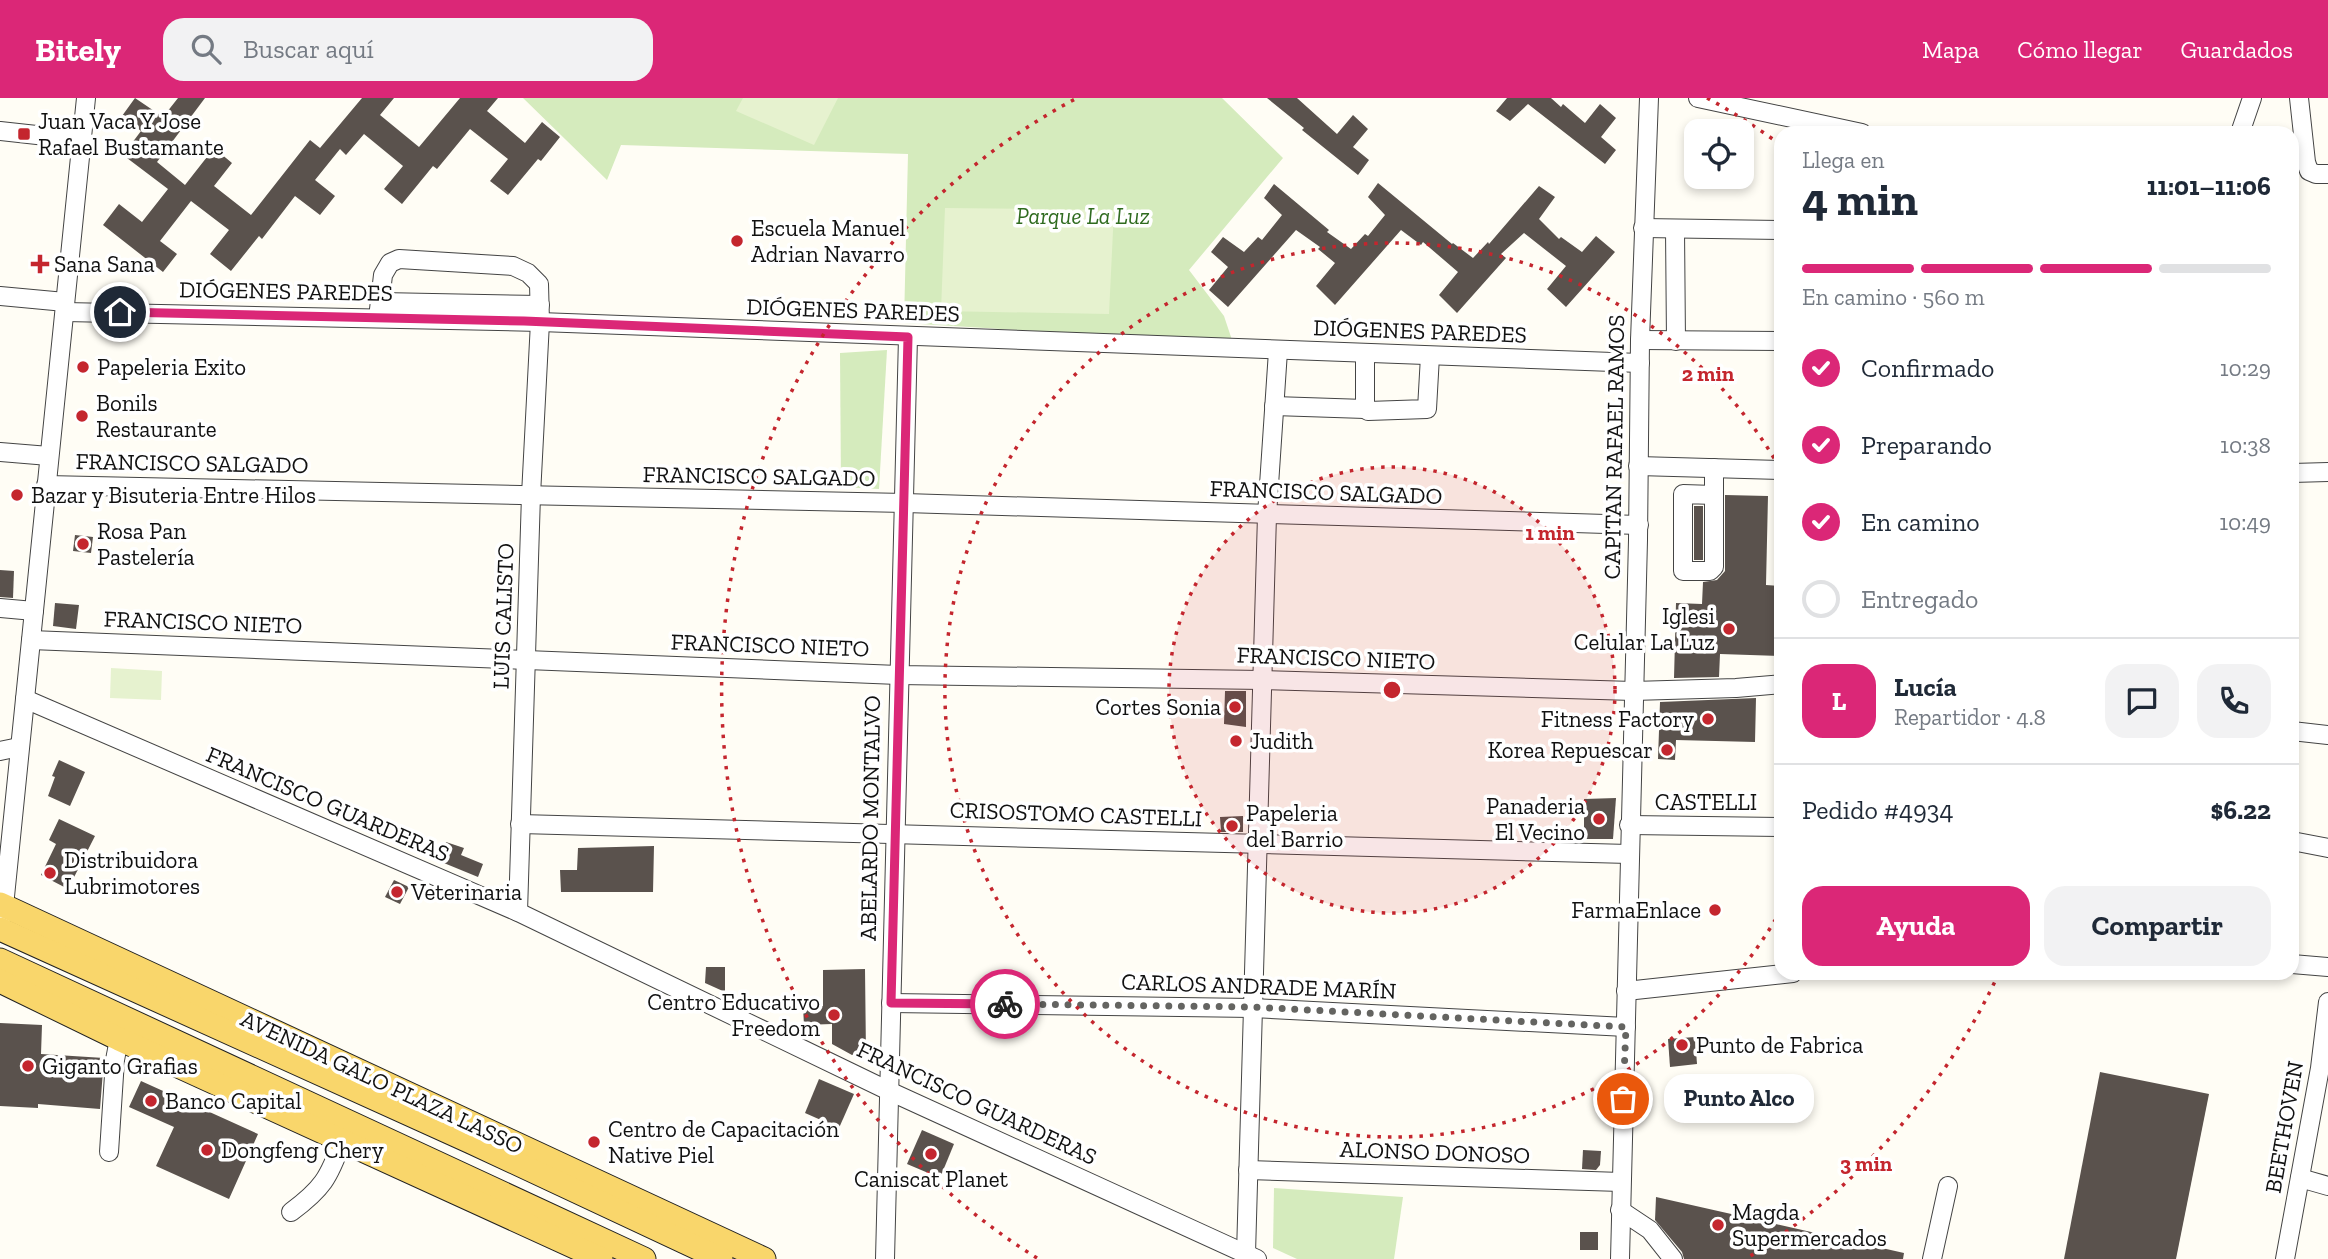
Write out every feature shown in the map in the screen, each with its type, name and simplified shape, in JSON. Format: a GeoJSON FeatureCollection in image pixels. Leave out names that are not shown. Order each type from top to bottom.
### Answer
{"type":"FeatureCollection","features":[{"type":"Feature","properties":{"kind":"main road","name":"AVENIDA GALO PLAZA LASSO"},"geometry":{"type":"LineString","coordinates":[[2,905],[764,1259]]}},
{"type":"Feature","properties":{"kind":"main road","name":"AVENIDA GALO PLAZA LASSO"},"geometry":{"type":"LineString","coordinates":[[0,933],[458,1137],[721,1259]]}},
{"type":"Feature","properties":{"kind":"main road"},"geometry":{"type":"LineString","coordinates":[[0,960],[645,1259]]}},
{"type":"Feature","properties":{"kind":"main road"},"geometry":{"type":"LineString","coordinates":[[0,981],[119,1039],[601,1259]]}},
{"type":"Feature","properties":{"kind":"street"},"geometry":{"type":"LineString","coordinates":[[0,933],[5,838],[25,699],[86,98]]}},
{"type":"Feature","properties":{"kind":"street","name":"CAPITAN RAFAEL RAMOS"},"geometry":{"type":"LineString","coordinates":[[1620,1259],[1629,825],[1639,525],[1640,340],[1649,98]]}},
{"type":"Feature","properties":{"kind":"street"},"geometry":{"type":"LineString","coordinates":[[1698,98],[1723,101],[1832,126]]}},
{"type":"Feature","properties":{"kind":"street"},"geometry":{"type":"LineString","coordinates":[[2242,126],[2252,98]]}},
{"type":"Feature","properties":{"kind":"street"},"geometry":{"type":"LineString","coordinates":[[2299,98],[2303,145],[2309,171],[2328,174]]}},
{"type":"Feature","properties":{"kind":"street"},"geometry":{"type":"LineString","coordinates":[[0,131],[82,140]]}},
{"type":"Feature","properties":{"kind":"street"},"geometry":{"type":"LineString","coordinates":[[1643,228],[1774,230]]}},
{"type":"Feature","properties":{"kind":"street"},"geometry":{"type":"LineString","coordinates":[[1675,229],[1676,341]]}},
{"type":"Feature","properties":{"kind":"street"},"geometry":{"type":"LineString","coordinates":[[380,310],[383,275],[390,263],[399,260],[513,266],[534,277],[539,284],[540,313]]}},
{"type":"Feature","properties":{"kind":"street","name":"DIÓGENES PAREDES"},"geometry":{"type":"LineString","coordinates":[[0,296],[65,307],[540,313],[908,337],[1640,363]]}},
{"type":"Feature","properties":{"kind":"street","name":"LUIS CALISTO"},"geometry":{"type":"LineString","coordinates":[[518,912],[531,495],[540,313]]}},
{"type":"Feature","properties":{"kind":"street","name":"ABELARDO MONTALVO"},"geometry":{"type":"LineString","coordinates":[[885,1259],[908,337]]}},
{"type":"Feature","properties":{"kind":"street"},"geometry":{"type":"LineString","coordinates":[[1640,340],[1774,341]]}},
{"type":"Feature","properties":{"kind":"street"},"geometry":{"type":"LineString","coordinates":[[1251,1256],[1248,1170],[1262,680],[1267,515],[1278,351]]}},
{"type":"Feature","properties":{"kind":"street"},"geometry":{"type":"LineString","coordinates":[[1365,354],[1365,409]]}},
{"type":"Feature","properties":{"kind":"street"},"geometry":{"type":"LineString","coordinates":[[1274,406],[1368,411],[1427,409],[1430,356]]}},
{"type":"Feature","properties":{"kind":"street"},"geometry":{"type":"LineString","coordinates":[[0,452],[50,456]]}},
{"type":"Feature","properties":{"kind":"street"},"geometry":{"type":"LineString","coordinates":[[1638,466],[1774,470]]}},
{"type":"Feature","properties":{"kind":"street"},"geometry":{"type":"LineString","coordinates":[[1714,468],[1714,495]]}},
{"type":"Feature","properties":{"kind":"street"},"geometry":{"type":"LineString","coordinates":[[2299,472],[2328,472]]}},
{"type":"Feature","properties":{"kind":"street","name":"FRANCISCO SALGADO"},"geometry":{"type":"LineString","coordinates":[[47,485],[905,503],[1639,525]]}},
{"type":"Feature","properties":{"kind":"street"},"geometry":{"type":"LineString","coordinates":[[0,608],[34,611]]}},
{"type":"Feature","properties":{"kind":"street","name":"FRANCISCO NIETO"},"geometry":{"type":"LineString","coordinates":[[31,640],[898,675],[1262,680],[1633,691],[1774,685]]}},
{"type":"Feature","properties":{"kind":"street","name":"FRANCISCO GUARDERAS"},"geometry":{"type":"LineString","coordinates":[[25,699],[518,912],[890,1091],[1251,1256]]}},
{"type":"Feature","properties":{"kind":"street"},"geometry":{"type":"LineString","coordinates":[[2299,733],[2328,736]]}},
{"type":"Feature","properties":{"kind":"street"},"geometry":{"type":"LineString","coordinates":[[0,751],[19,747]]}},
{"type":"Feature","properties":{"kind":"street","name":"CRISOSTOMO CASTELLI"},"geometry":{"type":"LineString","coordinates":[[520,824],[894,832],[1629,854]]}},
{"type":"Feature","properties":{"kind":"street","name":"CASTELLI"},"geometry":{"type":"LineString","coordinates":[[1629,825],[1774,827]]}},
{"type":"Feature","properties":{"kind":"street"},"geometry":{"type":"LineString","coordinates":[[2299,842],[2328,848]]}},
{"type":"Feature","properties":{"kind":"street"},"geometry":{"type":"LineString","coordinates":[[2299,965],[2328,967]]}},
{"type":"Feature","properties":{"kind":"street"},"geometry":{"type":"LineString","coordinates":[[1626,991],[1774,975]]}},
{"type":"Feature","properties":{"kind":"street","name":"BEETHOVEN"},"geometry":{"type":"LineString","coordinates":[[2285,1259],[2324,1069],[2328,1002]]}},
{"type":"Feature","properties":{"kind":"street","name":"CARLOS ANDRADE MARÍN"},"geometry":{"type":"LineString","coordinates":[[891,1003],[1253,1007],[1626,1027]]}},
{"type":"Feature","properties":{"kind":"street"},"geometry":{"type":"LineString","coordinates":[[109,1152],[115,1060],[119,1039]]}},
{"type":"Feature","properties":{"kind":"street"},"geometry":{"type":"LineString","coordinates":[[291,1212],[316,1193],[333,1166],[342,1141]]}},
{"type":"Feature","properties":{"kind":"street","name":"ALONSO DONOSO"},"geometry":{"type":"LineString","coordinates":[[1248,1170],[1621,1182]]}},
{"type":"Feature","properties":{"kind":"street"},"geometry":{"type":"LineString","coordinates":[[2300,1178],[2328,1186]]}},
{"type":"Feature","properties":{"kind":"street"},"geometry":{"type":"LineString","coordinates":[[1932,1259],[1948,1186]]}},
{"type":"Feature","properties":{"kind":"street"},"geometry":{"type":"LineString","coordinates":[[1620,1210],[1650,1230],[1673,1259]]}},
{"type":"Feature","properties":{"kind":"green space","name":"Parque La Luz"},"geometry":{"type":"Polygon","coordinates":[[[523,98],[1222,98],[1283,158],[1189,270],[1224,316],[1233,343],[904,323],[908,154],[621,145],[607,180],[523,98]]]}},
{"type":"Feature","properties":{"kind":"green space"},"geometry":{"type":"Polygon","coordinates":[[[743,98],[838,98],[814,145],[736,111],[743,98]]]}},
{"type":"Feature","properties":{"kind":"green space"},"geometry":{"type":"Polygon","coordinates":[[[945,208],[1114,210],[1109,314],[941,311],[945,208]]]}},
{"type":"Feature","properties":{"kind":"green space"},"geometry":{"type":"Polygon","coordinates":[[[887,350],[879,489],[841,487],[840,353],[887,350]]]}},
{"type":"Feature","properties":{"kind":"green space"},"geometry":{"type":"Polygon","coordinates":[[[111,668],[162,671],[161,700],[110,698],[111,668]]]}},
{"type":"Feature","properties":{"kind":"green space"},"geometry":{"type":"Polygon","coordinates":[[[1274,1188],[1403,1197],[1394,1259],[1297,1259],[1273,1248],[1274,1188]]]}},
{"type":"Feature","properties":{"kind":"building"},"geometry":{"type":"Polygon","coordinates":[[[135,98],[163,117],[178,98],[205,98],[157,162],[185,185],[214,148],[232,163],[214,186],[251,215],[310,140],[320,148],[362,98],[394,98],[380,115],[419,147],[460,98],[498,98],[487,111],[525,143],[542,122],[560,137],[508,195],[490,181],[508,159],[470,129],[437,169],[433,166],[402,204],[384,189],[403,166],[364,134],[346,155],[340,149],[315,180],[335,196],[320,215],[295,196],[262,239],[259,236],[231,271],[210,254],[229,230],[191,201],[160,241],[177,254],[163,272],[103,225],[119,204],[142,222],[168,189],[123,155],[141,131],[122,116],[135,98]]]}},
{"type":"Feature","properties":{"kind":"building"},"geometry":{"type":"Polygon","coordinates":[[[1267,98],[1297,98],[1337,134],[1353,115],[1368,129],[1353,147],[1369,160],[1358,175],[1267,98]]]}},
{"type":"Feature","properties":{"kind":"building"},"geometry":{"type":"Polygon","coordinates":[[[1507,98],[1551,98],[1561,107],[1563,104],[1585,123],[1600,104],[1616,118],[1601,137],[1616,150],[1605,164],[1528,104],[1510,121],[1496,111],[1507,98]]]}},
{"type":"Feature","properties":{"kind":"building"},"geometry":{"type":"Polygon","coordinates":[[[1378,183],[1473,258],[1488,242],[1489,244],[1539,186],[1555,197],[1539,219],[1559,239],[1561,237],[1582,252],[1596,236],[1615,252],[1566,307],[1547,289],[1566,266],[1524,233],[1501,254],[1506,258],[1457,313],[1439,295],[1458,272],[1423,242],[1421,245],[1401,230],[1335,305],[1316,286],[1335,263],[1318,249],[1320,247],[1296,230],[1228,307],[1209,290],[1228,267],[1211,252],[1223,237],[1244,252],[1258,237],[1262,240],[1282,215],[1264,198],[1274,184],[1329,230],[1327,232],[1351,249],[1365,234],[1368,236],[1385,215],[1368,197],[1378,183]]]}},
{"type":"Feature","properties":{"kind":"building","name":"Iglesi Celular La Luz"},"geometry":{"type":"Polygon","coordinates":[[[1725,495],[1768,496],[1766,585],[1774,586],[1774,656],[1720,654],[1719,677],[1674,678],[1676,603],[1702,604],[1703,582],[1717,580],[1725,571],[1725,495]]]}},
{"type":"Feature","properties":{"kind":"building"},"geometry":{"type":"Polygon","coordinates":[[[1694,506],[1703,506],[1703,560],[1694,560],[1694,506]]]}},
{"type":"Feature","properties":{"kind":"building","name":"Rosa Pan Pastelería"},"geometry":{"type":"Polygon","coordinates":[[[75,535],[93,537],[91,553],[73,551],[75,535]]]}},
{"type":"Feature","properties":{"kind":"building"},"geometry":{"type":"Polygon","coordinates":[[[0,570],[14,571],[13,598],[0,597],[0,570]]]}},
{"type":"Feature","properties":{"kind":"building"},"geometry":{"type":"Polygon","coordinates":[[[55,603],[79,605],[76,629],[53,626],[55,603]]]}},
{"type":"Feature","properties":{"kind":"building","name":"Cortes Sonia"},"geometry":{"type":"Polygon","coordinates":[[[1225,691],[1246,691],[1246,727],[1224,724],[1225,691]]]}},
{"type":"Feature","properties":{"kind":"building","name":"Fitness Factory"},"geometry":{"type":"Polygon","coordinates":[[[1756,698],[1755,742],[1676,740],[1675,760],[1658,759],[1660,702],[1756,698]]]}},
{"type":"Feature","properties":{"kind":"building"},"geometry":{"type":"Polygon","coordinates":[[[59,760],[85,772],[70,806],[48,796],[59,760]]]}},
{"type":"Feature","properties":{"kind":"building","name":"Panaderia El Vecino"},"geometry":{"type":"Polygon","coordinates":[[[1616,798],[1613,839],[1584,839],[1584,799],[1616,798]]]}},
{"type":"Feature","properties":{"kind":"building","name":"Papeleria del Barrio"},"geometry":{"type":"Polygon","coordinates":[[[1243,816],[1243,832],[1221,832],[1220,817],[1243,816]]]}},
{"type":"Feature","properties":{"kind":"building"},"geometry":{"type":"Polygon","coordinates":[[[59,819],[95,836],[68,889],[41,875],[56,844],[49,840],[59,819]]]}},
{"type":"Feature","properties":{"kind":"building"},"geometry":{"type":"Polygon","coordinates":[[[446,842],[464,848],[461,855],[483,864],[478,877],[439,861],[446,842]]]}},
{"type":"Feature","properties":{"kind":"building"},"geometry":{"type":"Polygon","coordinates":[[[654,846],[653,892],[561,892],[560,870],[577,870],[578,848],[654,846]]]}},
{"type":"Feature","properties":{"kind":"building","name":"Veterinaria"},"geometry":{"type":"Polygon","coordinates":[[[394,880],[409,887],[400,904],[385,897],[394,880]]]}},
{"type":"Feature","properties":{"kind":"building"},"geometry":{"type":"Polygon","coordinates":[[[706,967],[725,967],[725,992],[705,983],[706,967]]]}},
{"type":"Feature","properties":{"kind":"building","name":"Centro Educativo Freedom"},"geometry":{"type":"Polygon","coordinates":[[[865,969],[866,1055],[852,1055],[832,1044],[832,1024],[804,1025],[803,1007],[823,1006],[823,970],[865,969]]]}},
{"type":"Feature","properties":{"kind":"building"},"geometry":{"type":"Polygon","coordinates":[[[0,1023],[42,1025],[41,1054],[104,1058],[100,1109],[38,1104],[38,1108],[0,1106],[0,1023]]]}},
{"type":"Feature","properties":{"kind":"building"},"geometry":{"type":"Polygon","coordinates":[[[1695,1037],[1697,1064],[1670,1067],[1668,1039],[1695,1037]]]}},
{"type":"Feature","properties":{"kind":"building"},"geometry":{"type":"Polygon","coordinates":[[[2100,1072],[2209,1094],[2176,1259],[2064,1259],[2100,1072]]]}},
{"type":"Feature","properties":{"kind":"building"},"geometry":{"type":"Polygon","coordinates":[[[819,1079],[854,1094],[839,1128],[805,1113],[819,1079]]]}},
{"type":"Feature","properties":{"kind":"building","name":"Dongfeng Chery"},"geometry":{"type":"Polygon","coordinates":[[[141,1081],[258,1134],[229,1199],[156,1166],[174,1127],[129,1107],[141,1081]]]}},
{"type":"Feature","properties":{"kind":"building"},"geometry":{"type":"Polygon","coordinates":[[[1704,1090],[1704,1109],[1666,1110],[1665,1091],[1704,1090]]]}},
{"type":"Feature","properties":{"kind":"building","name":"Caniscat Planet"},"geometry":{"type":"Polygon","coordinates":[[[922,1130],[954,1144],[940,1178],[907,1164],[922,1130]]]}},
{"type":"Feature","properties":{"kind":"building"},"geometry":{"type":"Polygon","coordinates":[[[1583,1150],[1601,1151],[1600,1165],[1596,1170],[1582,1169],[1583,1150]]]}},
{"type":"Feature","properties":{"kind":"building","name":"Magda Supermercados"},"geometry":{"type":"Polygon","coordinates":[[[1656,1197],[1904,1253],[1903,1259],[1684,1259],[1682,1252],[1655,1220],[1656,1197]]]}},
{"type":"Feature","properties":{"kind":"building"},"geometry":{"type":"Polygon","coordinates":[[[1580,1232],[1598,1232],[1598,1250],[1580,1250],[1580,1232]]]}},
{"type":"Feature","properties":{"kind":"way so far"},"geometry":{"type":"LineString","coordinates":[[1005,1004],[1253,1007],[1626,1027],[1623,1099]]}},
{"type":"Feature","properties":{"kind":"place","name":"Juan Vaca Y Jose Rafael Bustamante"},"geometry":{"type":"Point","coordinates":[24,134]}},
{"type":"Feature","properties":{"kind":"place","name":"Escuela Manuel Adrian Navarro"},"geometry":{"type":"Point","coordinates":[737,241]}},
{"type":"Feature","properties":{"kind":"place","name":"Sana Sana"},"geometry":{"type":"Point","coordinates":[40,264]}},
{"type":"Feature","properties":{"kind":"place","name":"Papeleria Exito"},"geometry":{"type":"Point","coordinates":[83,367]}},
{"type":"Feature","properties":{"kind":"place","name":"Bonils Restaurante"},"geometry":{"type":"Point","coordinates":[82,416]}},
{"type":"Feature","properties":{"kind":"place","name":"Bazar y Bisuteria Entre Hilos"},"geometry":{"type":"Point","coordinates":[17,495]}},
{"type":"Feature","properties":{"kind":"place","name":"Rosa Pan Pastelería"},"geometry":{"type":"Point","coordinates":[83,544]}},
{"type":"Feature","properties":{"kind":"place","name":"Iglesi Celular La Luz"},"geometry":{"type":"Point","coordinates":[1729,629]}},
{"type":"Feature","properties":{"kind":"place","name":"Cortes Sonia"},"geometry":{"type":"Point","coordinates":[1235,707]}},
{"type":"Feature","properties":{"kind":"place","name":"Fitness Factory"},"geometry":{"type":"Point","coordinates":[1708,719]}},
{"type":"Feature","properties":{"kind":"place","name":"Judith"},"geometry":{"type":"Point","coordinates":[1236,741]}},
{"type":"Feature","properties":{"kind":"place","name":"Korea Repuescar"},"geometry":{"type":"Point","coordinates":[1667,750]}},
{"type":"Feature","properties":{"kind":"place","name":"Panaderia El Vecino"},"geometry":{"type":"Point","coordinates":[1599,819]}},
{"type":"Feature","properties":{"kind":"place","name":"Papeleria del Barrio"},"geometry":{"type":"Point","coordinates":[1232,826]}},
{"type":"Feature","properties":{"kind":"place","name":"Distribuidora Lubrimotores"},"geometry":{"type":"Point","coordinates":[50,873]}},
{"type":"Feature","properties":{"kind":"place","name":"Veterinaria"},"geometry":{"type":"Point","coordinates":[397,892]}},
{"type":"Feature","properties":{"kind":"place","name":"FarmaEnlace"},"geometry":{"type":"Point","coordinates":[1715,910]}},
{"type":"Feature","properties":{"kind":"place","name":"Centro Educativo Freedom"},"geometry":{"type":"Point","coordinates":[834,1015]}},
{"type":"Feature","properties":{"kind":"place","name":"Punto de Fabrica"},"geometry":{"type":"Point","coordinates":[1682,1045]}},
{"type":"Feature","properties":{"kind":"place","name":"Giganto Grafias"},"geometry":{"type":"Point","coordinates":[28,1066]}},
{"type":"Feature","properties":{"kind":"place","name":"Punto Alco"},"geometry":{"type":"Point","coordinates":[1623,1099]}},
{"type":"Feature","properties":{"kind":"place","name":"Banco Capital"},"geometry":{"type":"Point","coordinates":[151,1101]}},
{"type":"Feature","properties":{"kind":"place","name":"Centro de Capacitación Native Piel"},"geometry":{"type":"Point","coordinates":[594,1142]}},
{"type":"Feature","properties":{"kind":"place","name":"Dongfeng Chery"},"geometry":{"type":"Point","coordinates":[207,1150]}},
{"type":"Feature","properties":{"kind":"place","name":"Caniscat Planet"},"geometry":{"type":"Point","coordinates":[931,1154]}},
{"type":"Feature","properties":{"kind":"place","name":"Magda Supermercados"},"geometry":{"type":"Point","coordinates":[1718,1225]}},
{"type":"Feature","properties":{"kind":"route"},"geometry":{"type":"LineString","coordinates":[[120,312],[524,321],[908,337],[891,1003],[1005,1004]]}}]}
